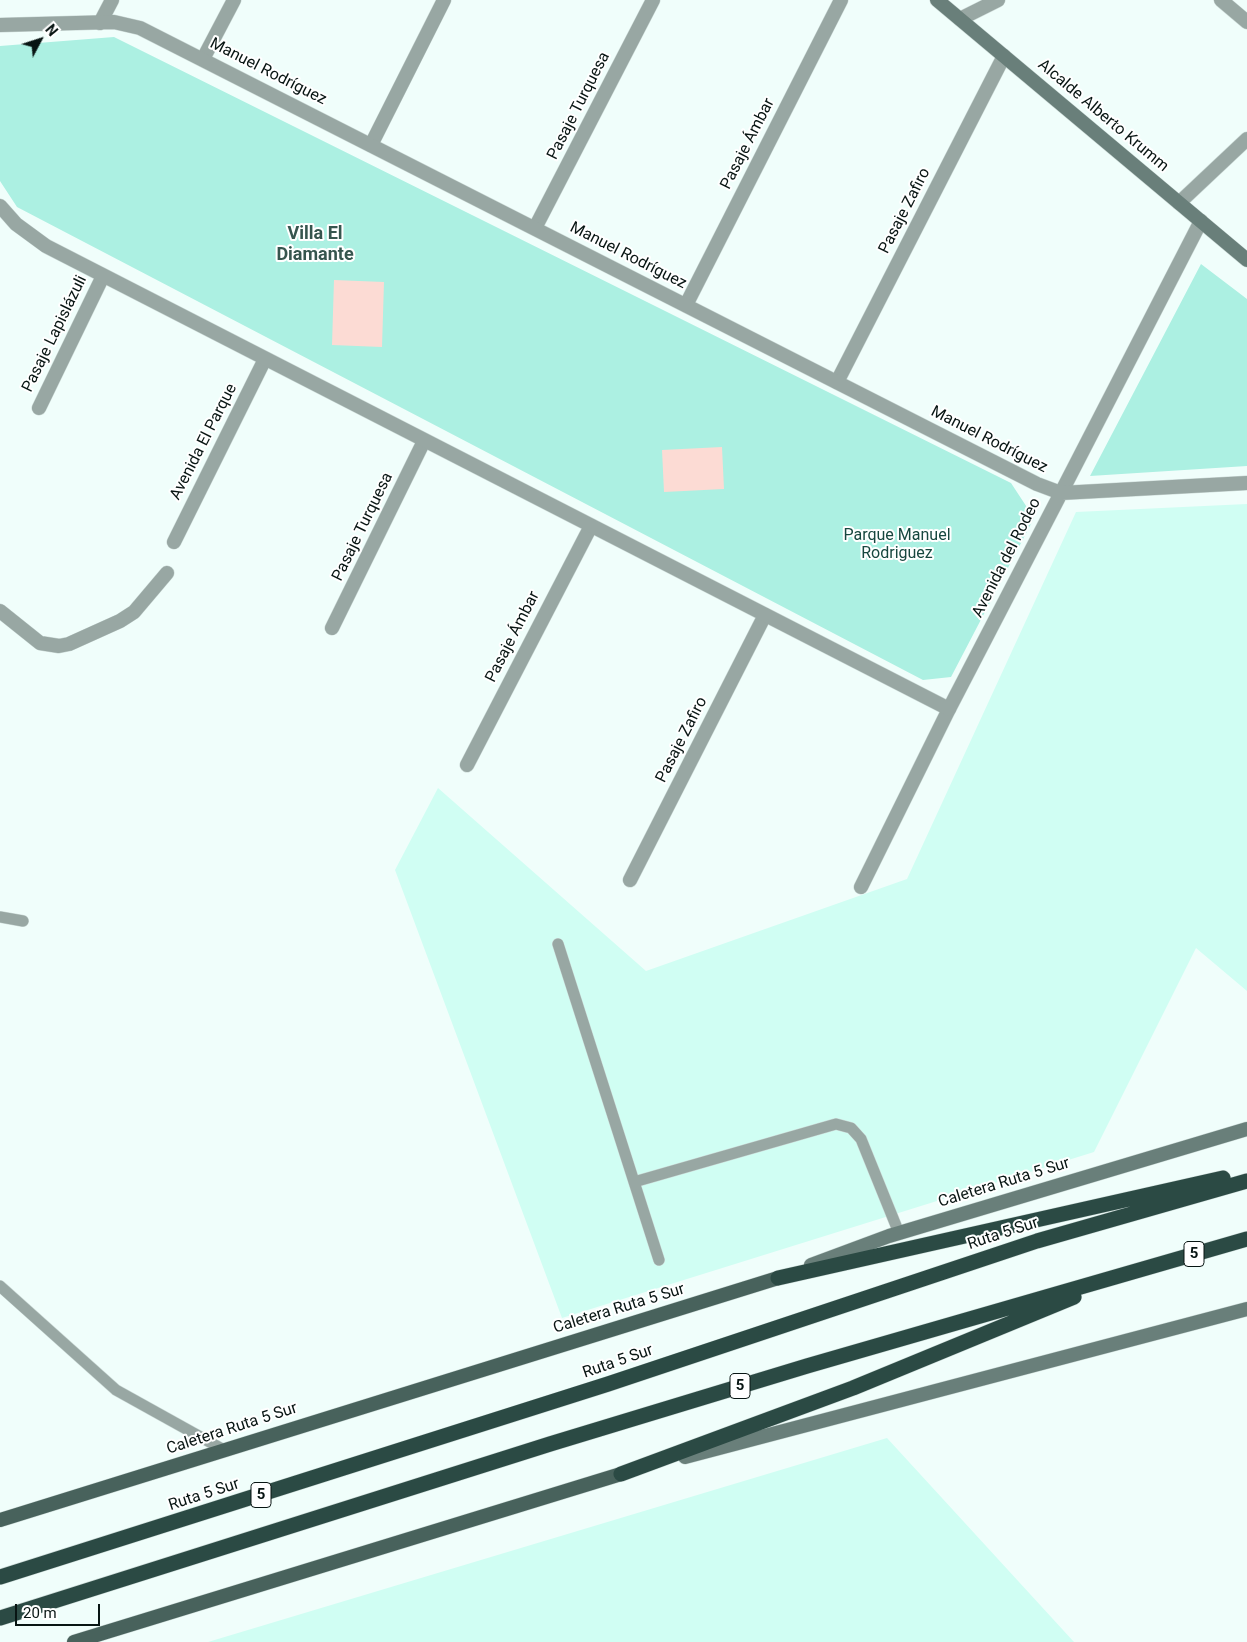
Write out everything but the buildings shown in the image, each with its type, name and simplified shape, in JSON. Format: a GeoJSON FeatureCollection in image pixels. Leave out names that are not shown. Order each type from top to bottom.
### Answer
{"type":"FeatureCollection","features":[{"type":"Feature","properties":{"kind":"highway"},"geometry":{"type":"LineString","coordinates":[[778,1278],[1247,1173]]}},
{"type":"Feature","properties":{"kind":"highway","name":"Ruta 5 Sur"},"geometry":{"type":"LineString","coordinates":[[0,1577],[608,1384],[1037,1241],[1247,1181]]}},
{"type":"Feature","properties":{"kind":"highway","name":"5"},"geometry":{"type":"LineString","coordinates":[[0,1618],[550,1444],[1247,1239]]}},
{"type":"Feature","properties":{"kind":"highway"},"geometry":{"type":"LineString","coordinates":[[621,1474],[853,1388],[1141,1269]]}},
{"type":"Feature","properties":{"kind":"main road","name":"Alcalde Alberto Krumm"},"geometry":{"type":"LineString","coordinates":[[937,0],[1247,260]]}},
{"type":"Feature","properties":{"kind":"main road","name":"Caletera Ruta 5 Sur"},"geometry":{"type":"LineString","coordinates":[[0,1520],[778,1278],[899,1233],[1247,1128]]}},
{"type":"Feature","properties":{"kind":"main road"},"geometry":{"type":"LineString","coordinates":[[74,1642],[621,1474],[1247,1309]]}},
{"type":"Feature","properties":{"kind":"street"},"geometry":{"type":"LineString","coordinates":[[100,23],[112,0]]}},
{"type":"Feature","properties":{"kind":"street"},"geometry":{"type":"LineString","coordinates":[[203,59],[234,0]]}},
{"type":"Feature","properties":{"kind":"street"},"geometry":{"type":"LineString","coordinates":[[371,144],[444,0]]}},
{"type":"Feature","properties":{"kind":"street","name":"Pasaje Turquesa"},"geometry":{"type":"LineString","coordinates":[[535,228],[653,0]]}},
{"type":"Feature","properties":{"kind":"street","name":"Pasaje Ámbar"},"geometry":{"type":"LineString","coordinates":[[686,305],[841,0]]}},
{"type":"Feature","properties":{"kind":"street"},"geometry":{"type":"LineString","coordinates":[[960,19],[998,0]]}},
{"type":"Feature","properties":{"kind":"street"},"geometry":{"type":"LineString","coordinates":[[1221,0],[1247,22]]}},
{"type":"Feature","properties":{"kind":"street","name":"Manuel Rodríguez"},"geometry":{"type":"LineString","coordinates":[[0,25],[114,22],[140,28],[1037,484],[1061,493],[1247,483]]}},
{"type":"Feature","properties":{"kind":"street","name":"Pasaje Zafiro"},"geometry":{"type":"LineString","coordinates":[[837,382],[1004,56]]}},
{"type":"Feature","properties":{"kind":"street"},"geometry":{"type":"LineString","coordinates":[[1179,203],[1247,139]]}},
{"type":"Feature","properties":{"kind":"street"},"geometry":{"type":"LineString","coordinates":[[0,206],[30,236],[103,276],[949,709]]}},
{"type":"Feature","properties":{"kind":"street","name":"Avenida del Rodeo"},"geometry":{"type":"LineString","coordinates":[[861,887],[949,709],[1201,221]]}},
{"type":"Feature","properties":{"kind":"street","name":"Pasaje Lapislázuli"},"geometry":{"type":"LineString","coordinates":[[39,408],[103,276]]}},
{"type":"Feature","properties":{"kind":"street","name":"Avenida El Parque"},"geometry":{"type":"LineString","coordinates":[[174,542],[266,359]]}},
{"type":"Feature","properties":{"kind":"street","name":"Pasaje Turquesa"},"geometry":{"type":"LineString","coordinates":[[332,628],[424,441]]}},
{"type":"Feature","properties":{"kind":"street","name":"Pasaje Ámbar"},"geometry":{"type":"LineString","coordinates":[[468,765],[591,526]]}},
{"type":"Feature","properties":{"kind":"street"},"geometry":{"type":"LineString","coordinates":[[0,611],[40,643],[58,646],[69,644],[120,621],[134,612],[167,573]]}},
{"type":"Feature","properties":{"kind":"street","name":"Pasaje Zafiro"},"geometry":{"type":"LineString","coordinates":[[630,880],[765,615]]}},
{"type":"Feature","properties":{"kind":"lane"},"geometry":{"type":"LineString","coordinates":[[0,917],[23,921]]}},
{"type":"Feature","properties":{"kind":"lane"},"geometry":{"type":"LineString","coordinates":[[558,944],[659,1260]]}},
{"type":"Feature","properties":{"kind":"lane"},"geometry":{"type":"LineString","coordinates":[[634,1182],[836,1124],[851,1128],[861,1139],[899,1233]]}},
{"type":"Feature","properties":{"kind":"lane"},"geometry":{"type":"LineString","coordinates":[[0,1286],[116,1390],[224,1450]]}},
{"type":"Feature","properties":{"kind":"shaded area"},"geometry":{"type":"Polygon","coordinates":[[[1247,504],[1247,991],[1196,948],[1094,1152],[562,1318],[395,870],[438,788],[646,971],[907,879],[1076,512],[1247,504]]]}},
{"type":"Feature","properties":{"kind":"shaded area"},"geometry":{"type":"Polygon","coordinates":[[[887,1438],[1074,1642],[208,1642],[887,1438]]]}},
{"type":"Feature","properties":{"kind":"green space","name":"Parque Manuel Rodriguez"},"geometry":{"type":"Polygon","coordinates":[[[114,37],[1011,483],[1034,518],[951,677],[923,680],[17,207],[0,181],[0,46],[114,37]]]}},
{"type":"Feature","properties":{"kind":"green space"},"geometry":{"type":"Polygon","coordinates":[[[1201,264],[1247,299],[1247,466],[1090,476],[1201,264]]]}},
{"type":"Feature","properties":{"kind":"district","name":"Villa El Diamante"},"geometry":{"type":"Point","coordinates":[315,244]}}]}
